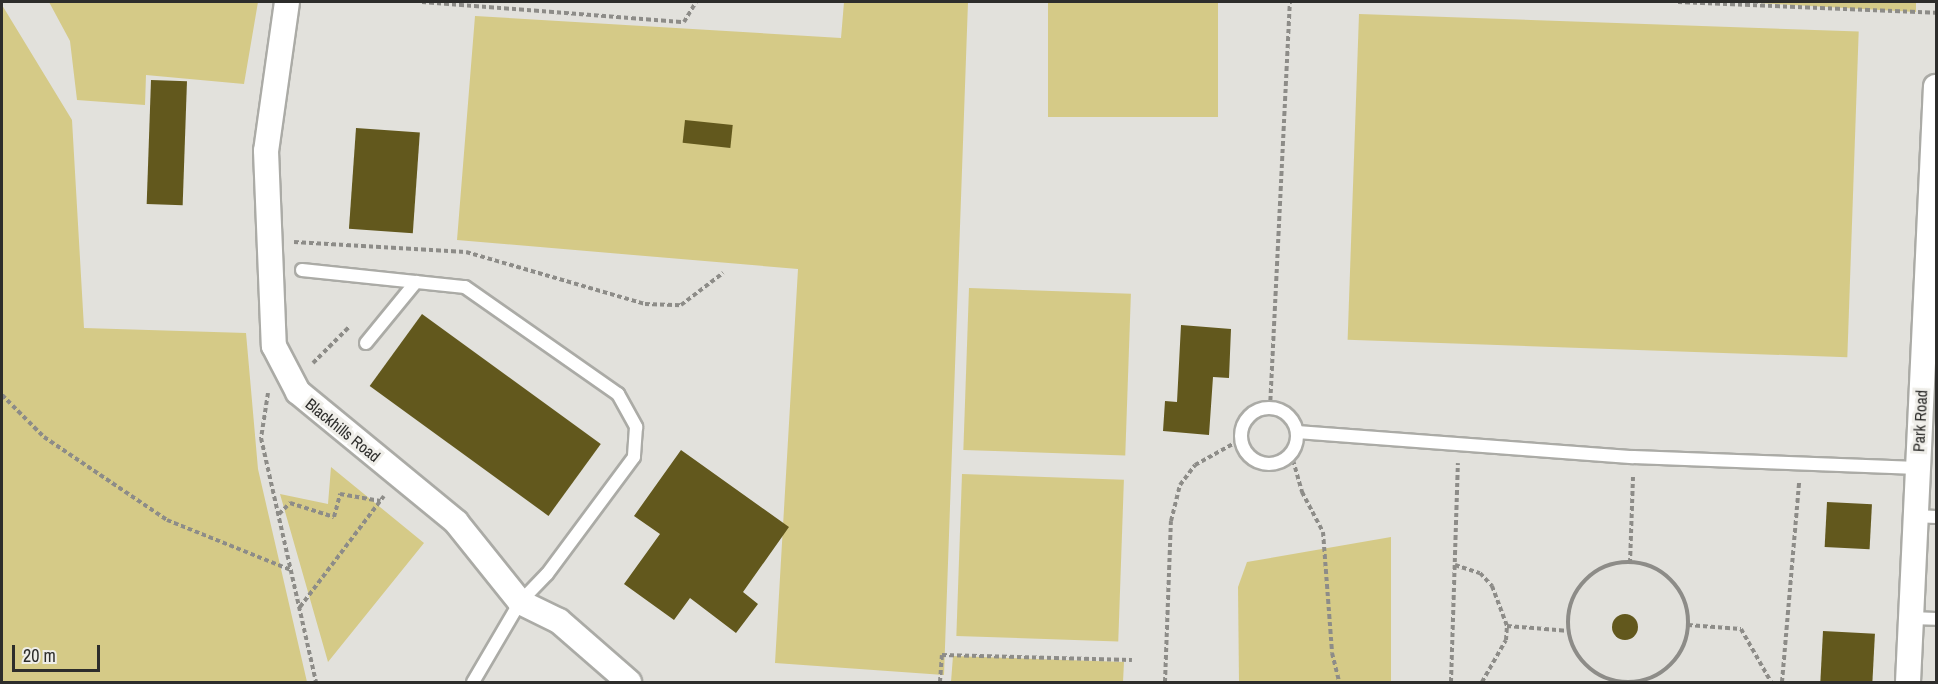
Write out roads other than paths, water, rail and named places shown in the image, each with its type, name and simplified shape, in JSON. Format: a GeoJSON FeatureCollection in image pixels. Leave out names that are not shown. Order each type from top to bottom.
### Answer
{"type":"FeatureCollection","features":[{"type":"Feature","properties":{"kind":"street","name":"Blackhills Road"},"geometry":{"type":"LineString","coordinates":[[287,2],[266,151],[274,346],[298,392],[456,522],[520,602],[559,621],[629,682]]}},
{"type":"Feature","properties":{"kind":"street","name":"Park Road"},"geometry":{"type":"LineString","coordinates":[[1908,682],[1911,618],[1926,516],[1918,468],[1929,406],[1936,87]]}},
{"type":"Feature","properties":{"kind":"lane"},"geometry":{"type":"LineString","coordinates":[[302,270],[465,287],[618,394],[636,427],[634,458],[547,574],[520,602],[473,682]]}},
{"type":"Feature","properties":{"kind":"lane"},"geometry":{"type":"LineString","coordinates":[[366,343],[416,282]]}},
{"type":"Feature","properties":{"kind":"lane"},"geometry":{"type":"LineString","coordinates":[[1270,408],[1280,409],[1291,418],[1297,432],[1291,453],[1273,464],[1258,462],[1246,453],[1240,440],[1242,425],[1251,413],[1270,408]]}},
{"type":"Feature","properties":{"kind":"lane"},"geometry":{"type":"LineString","coordinates":[[1297,432],[1633,457],[1918,468]]}},
{"type":"Feature","properties":{"kind":"lane"},"geometry":{"type":"LineString","coordinates":[[1911,618],[1936,619]]}}]}
